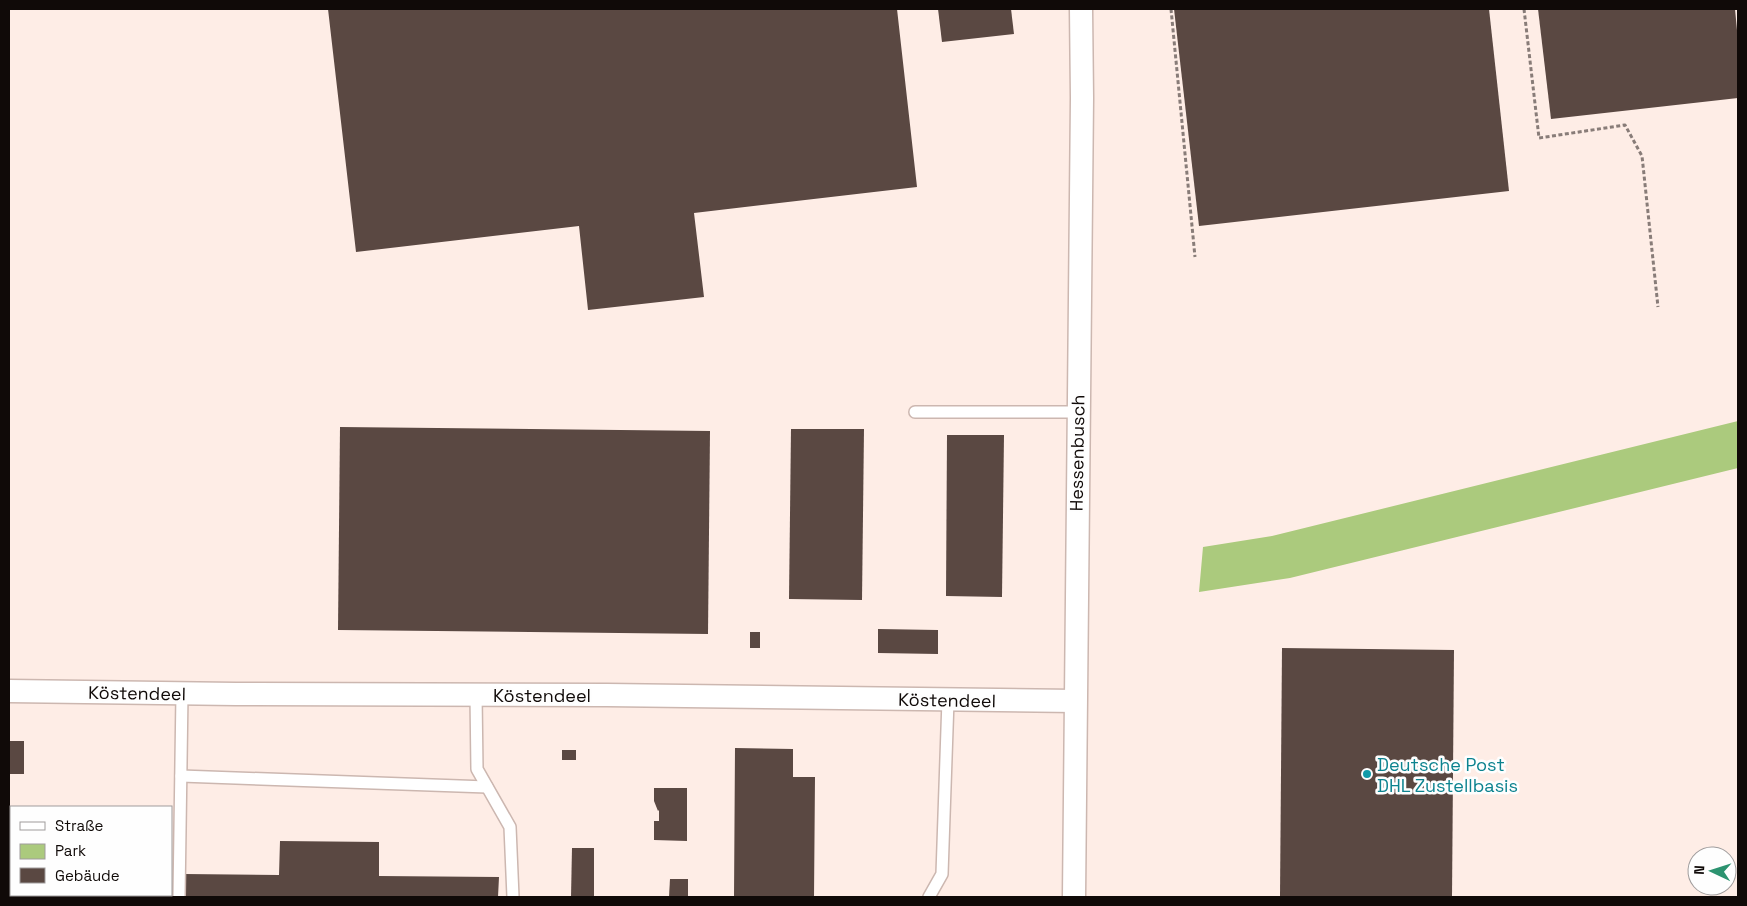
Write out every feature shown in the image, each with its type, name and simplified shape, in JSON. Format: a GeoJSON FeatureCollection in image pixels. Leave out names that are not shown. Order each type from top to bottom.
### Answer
{"type":"FeatureCollection","features":[{"type":"Feature","properties":{"kind":"street","name":"Hessenbusch"},"geometry":{"type":"LineString","coordinates":[[1074,897],[1082,98],[1081,9]]}},
{"type":"Feature","properties":{"kind":"street","name":"Köstendeel"},"geometry":{"type":"LineString","coordinates":[[9,691],[1075,701]]}},
{"type":"Feature","properties":{"kind":"lane"},"geometry":{"type":"LineString","coordinates":[[915,412],[1078,412]]}},
{"type":"Feature","properties":{"kind":"lane"},"geometry":{"type":"LineString","coordinates":[[179,897],[182,694]]}},
{"type":"Feature","properties":{"kind":"lane"},"geometry":{"type":"LineString","coordinates":[[476,695],[476,769],[510,827],[513,897]]}},
{"type":"Feature","properties":{"kind":"lane"},"geometry":{"type":"LineString","coordinates":[[929,897],[942,874],[948,700]]}},
{"type":"Feature","properties":{"kind":"lane"},"geometry":{"type":"LineString","coordinates":[[181,776],[487,787]]}},
{"type":"Feature","properties":{"kind":"path"},"geometry":{"type":"LineString","coordinates":[[1171,9],[1195,257]]}},
{"type":"Feature","properties":{"kind":"path"},"geometry":{"type":"LineString","coordinates":[[1524,9],[1539,138],[1625,126],[1642,156],[1658,307]]}},
{"type":"Feature","properties":{"kind":"green space"},"geometry":{"type":"Polygon","coordinates":[[[1738,421],[1738,468],[1290,578],[1199,592],[1203,547],[1272,536],[1738,421]]]}},
{"type":"Feature","properties":{"kind":"building"},"geometry":{"type":"Polygon","coordinates":[[[328,9],[897,9],[917,187],[694,213],[704,297],[588,310],[579,226],[356,252],[328,9]]]}},
{"type":"Feature","properties":{"kind":"building"},"geometry":{"type":"Polygon","coordinates":[[[938,9],[1011,9],[1014,34],[942,42],[938,9]]]}},
{"type":"Feature","properties":{"kind":"building"},"geometry":{"type":"Polygon","coordinates":[[[1174,9],[1489,9],[1509,191],[1199,226],[1174,9]]]}},
{"type":"Feature","properties":{"kind":"building"},"geometry":{"type":"Polygon","coordinates":[[[1538,9],[1735,9],[1738,41],[1738,98],[1551,119],[1538,9]]]}},
{"type":"Feature","properties":{"kind":"building"},"geometry":{"type":"Polygon","coordinates":[[[340,427],[710,431],[708,634],[338,630],[340,427]]]}},
{"type":"Feature","properties":{"kind":"building"},"geometry":{"type":"Polygon","coordinates":[[[791,429],[864,429],[862,600],[789,599],[791,429]]]}},
{"type":"Feature","properties":{"kind":"building"},"geometry":{"type":"Polygon","coordinates":[[[947,435],[1004,435],[1002,597],[946,596],[947,435]]]}},
{"type":"Feature","properties":{"kind":"building"},"geometry":{"type":"Polygon","coordinates":[[[878,629],[938,630],[938,654],[878,653],[878,629]]]}},
{"type":"Feature","properties":{"kind":"building"},"geometry":{"type":"Polygon","coordinates":[[[750,632],[760,632],[760,648],[750,648],[750,632]]]}},
{"type":"Feature","properties":{"kind":"building","name":"Deutsche Post DHL Zustellbasis"},"geometry":{"type":"Polygon","coordinates":[[[1282,648],[1454,650],[1452,897],[1280,897],[1282,648]]]}},
{"type":"Feature","properties":{"kind":"building"},"geometry":{"type":"Polygon","coordinates":[[[9,741],[24,741],[24,774],[9,774],[9,741]]]}},
{"type":"Feature","properties":{"kind":"building"},"geometry":{"type":"Polygon","coordinates":[[[735,748],[793,749],[793,777],[815,777],[814,897],[734,897],[735,748]]]}},
{"type":"Feature","properties":{"kind":"building"},"geometry":{"type":"Polygon","coordinates":[[[562,750],[576,750],[576,760],[562,760],[562,750]]]}},
{"type":"Feature","properties":{"kind":"building"},"geometry":{"type":"Polygon","coordinates":[[[654,788],[687,788],[687,841],[654,840],[654,821],[659,821],[659,810],[654,801],[654,788]]]}},
{"type":"Feature","properties":{"kind":"building"},"geometry":{"type":"Polygon","coordinates":[[[280,841],[379,842],[379,876],[499,877],[498,897],[184,897],[184,874],[279,875],[280,841]]]}},
{"type":"Feature","properties":{"kind":"building"},"geometry":{"type":"Polygon","coordinates":[[[572,848],[594,848],[594,897],[571,897],[572,848]]]}},
{"type":"Feature","properties":{"kind":"building"},"geometry":{"type":"Polygon","coordinates":[[[670,879],[688,879],[688,897],[669,897],[670,879]]]}},
{"type":"Feature","properties":{"kind":"place","name":"Deutsche Post DHL Zustellbasis"},"geometry":{"type":"Point","coordinates":[1367,774]}}]}
